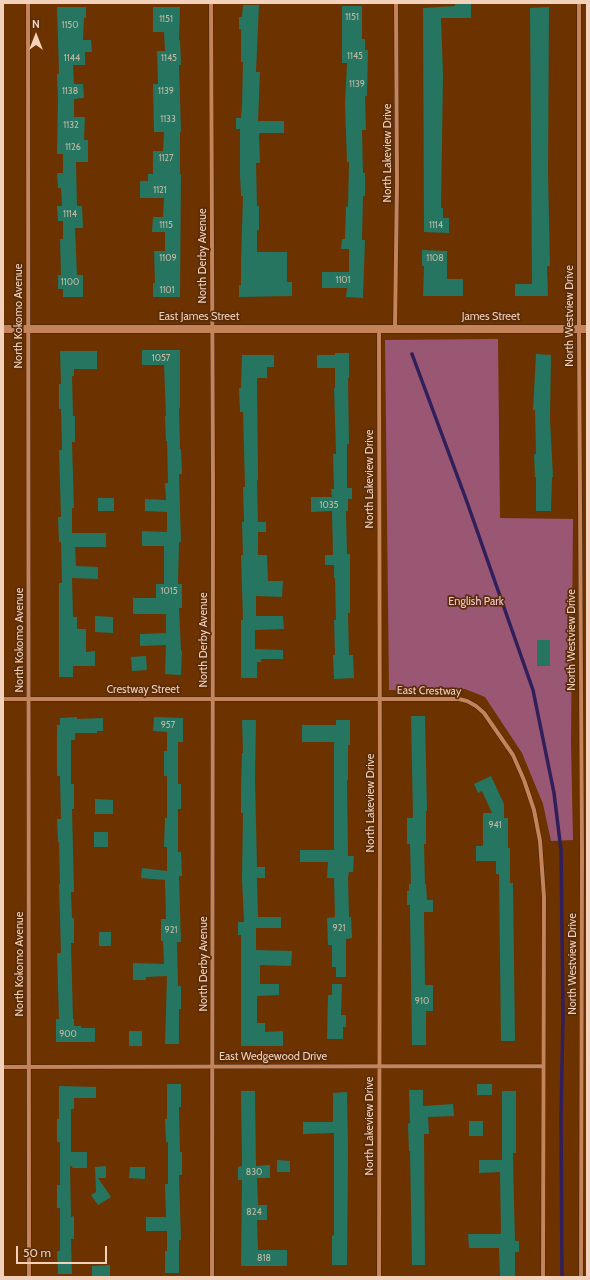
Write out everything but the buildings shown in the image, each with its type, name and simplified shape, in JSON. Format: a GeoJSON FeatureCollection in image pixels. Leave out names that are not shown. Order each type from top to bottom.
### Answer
{"type":"FeatureCollection","features":[{"type":"Feature","properties":{"kind":"street","name":"North Kokomo Avenue"},"geometry":{"type":"LineString","coordinates":[[28,3],[29,1277]]}},
{"type":"Feature","properties":{"kind":"street","name":"North Derby Avenue"},"geometry":{"type":"LineString","coordinates":[[211,3],[213,699],[212,1277]]}},
{"type":"Feature","properties":{"kind":"street","name":"North Lakeview Drive"},"geometry":{"type":"LineString","coordinates":[[395,328],[397,183],[396,3]]}},
{"type":"Feature","properties":{"kind":"street","name":"North Westview Drive"},"geometry":{"type":"LineString","coordinates":[[579,3],[583,329],[581,1277]]}},
{"type":"Feature","properties":{"kind":"street","name":"North Lakeview Drive"},"geometry":{"type":"LineString","coordinates":[[379,328],[379,1277]]}},
{"type":"Feature","properties":{"kind":"street","name":"East James Street"},"geometry":{"type":"LineString","coordinates":[[3,329],[395,328]]}},
{"type":"Feature","properties":{"kind":"street","name":"James Street"},"geometry":{"type":"LineString","coordinates":[[395,328],[583,329]]}},
{"type":"Feature","properties":{"kind":"street","name":"Crestway Street"},"geometry":{"type":"LineString","coordinates":[[3,699],[380,699]]}},
{"type":"Feature","properties":{"kind":"street","name":"East Crestway"},"geometry":{"type":"LineString","coordinates":[[380,699],[458,699],[467,701],[476,706],[489,719],[513,755],[524,780],[534,810],[540,841],[544,897],[543,1066]]}},
{"type":"Feature","properties":{"kind":"street"},"geometry":{"type":"LineString","coordinates":[[582,851],[587,851]]}},
{"type":"Feature","properties":{"kind":"street"},"geometry":{"type":"LineString","coordinates":[[543,1066],[543,1277]]}},
{"type":"Feature","properties":{"kind":"street","name":"East Wedgewood Drive"},"geometry":{"type":"LineString","coordinates":[[3,1067],[543,1066]]}},
{"type":"Feature","properties":{"kind":"street"},"geometry":{"type":"LineString","coordinates":[[581,1218],[587,1218]]}},
{"type":"Feature","properties":{"kind":"green space","name":"English Park"},"geometry":{"type":"Polygon","coordinates":[[[498,339],[500,518],[573,519],[571,743],[573,840],[551,841],[543,804],[522,753],[485,697],[465,689],[389,690],[385,340],[498,339]]]}},
{"type":"Feature","properties":{"kind":"waterway"},"geometry":{"type":"LineString","coordinates":[[412,354],[467,502],[533,690],[554,793],[561,850],[563,1015],[561,1116],[562,1277]]}}]}
